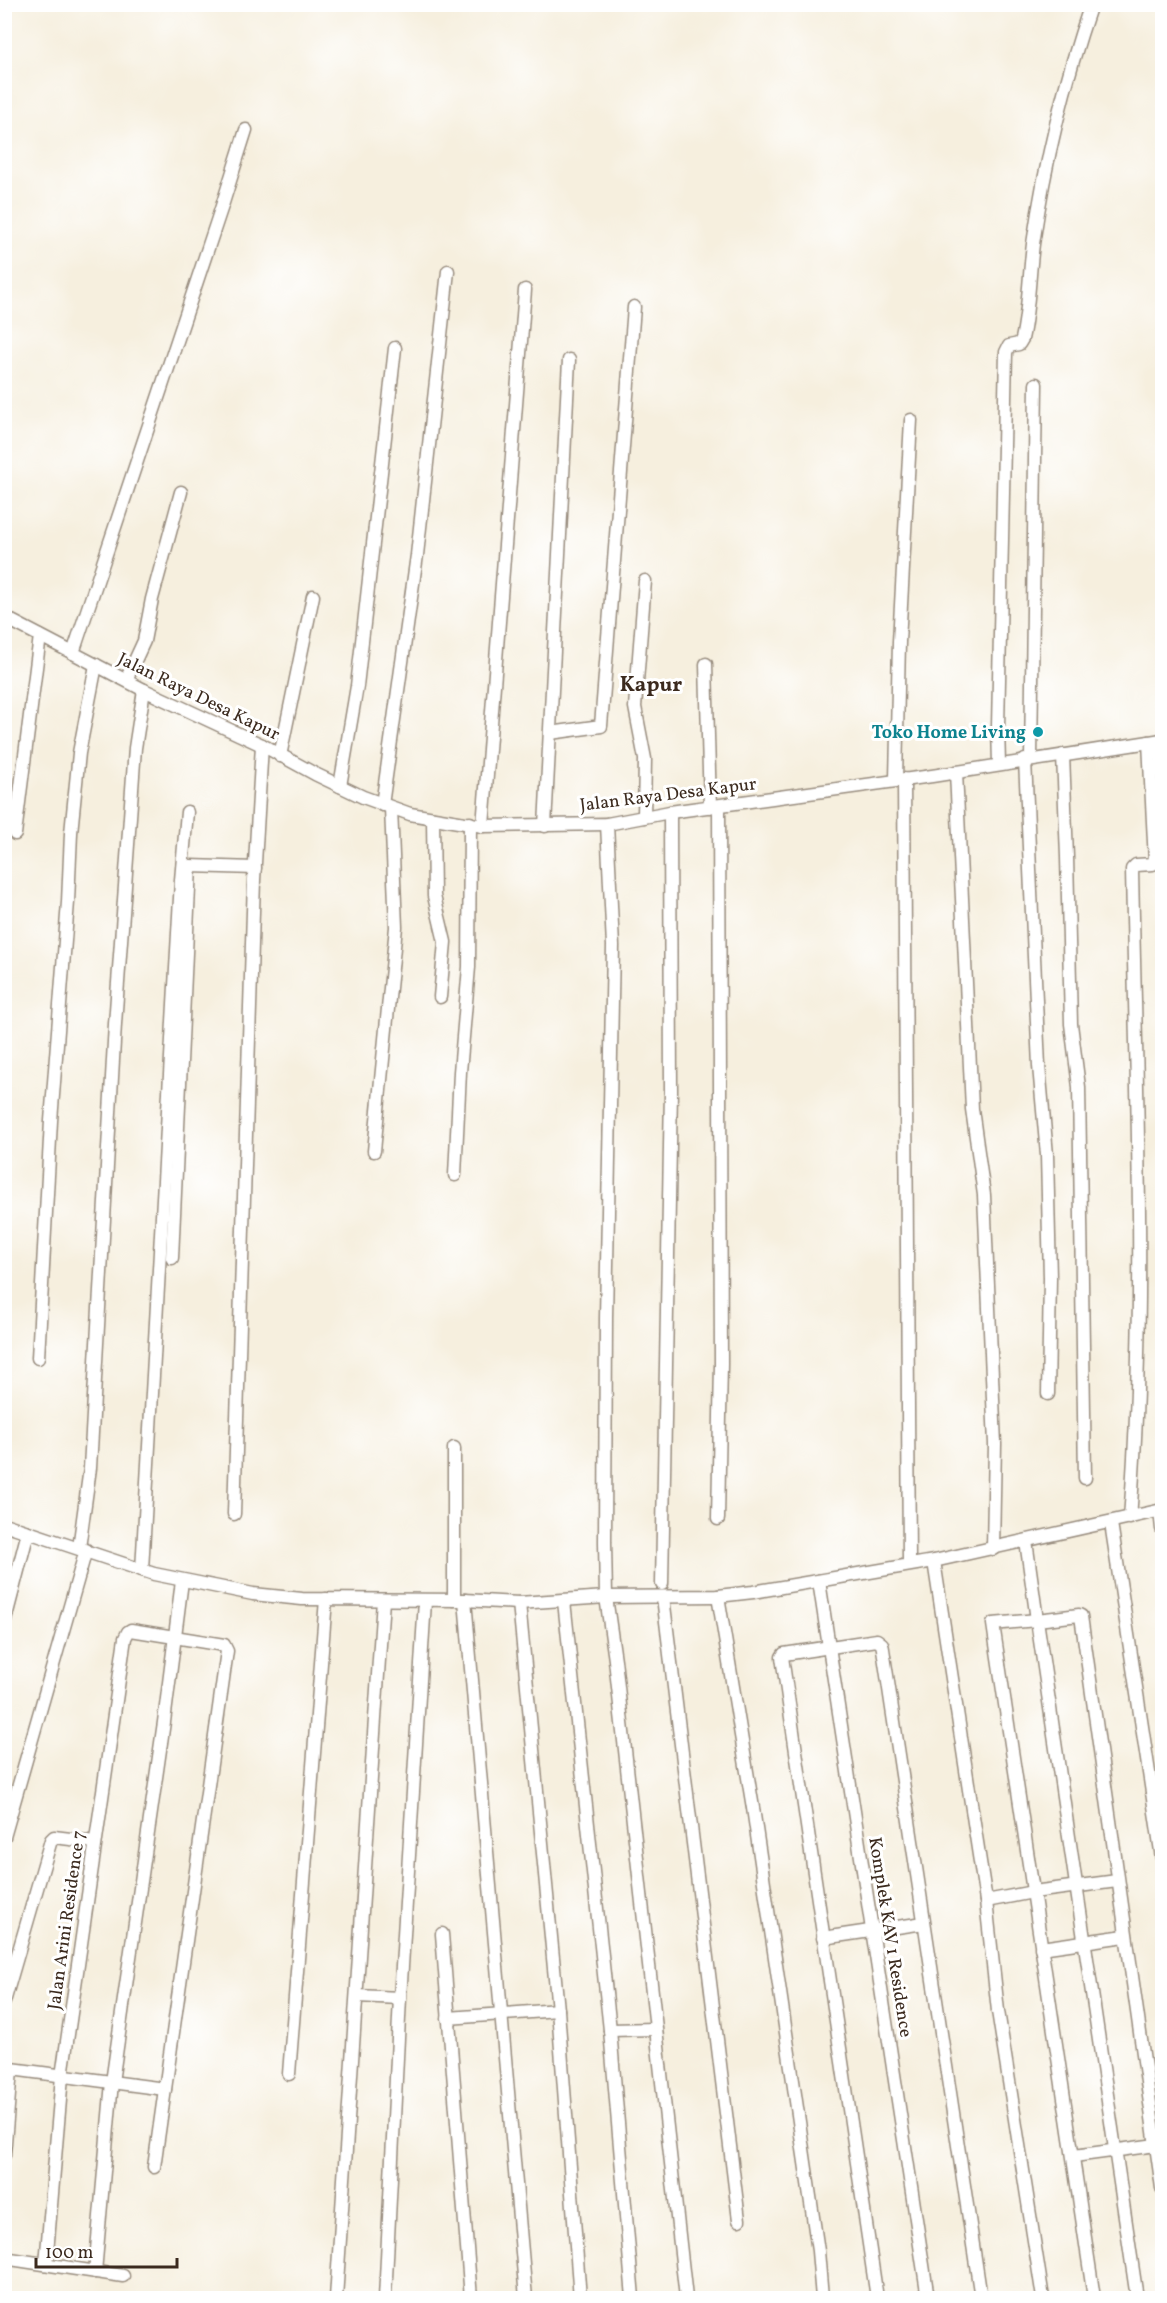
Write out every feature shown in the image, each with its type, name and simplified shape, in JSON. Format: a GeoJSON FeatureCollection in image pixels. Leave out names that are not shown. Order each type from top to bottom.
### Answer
{"type":"FeatureCollection","features":[{"type":"Feature","properties":{"kind":"street"},"geometry":{"type":"LineString","coordinates":[[999,764],[1006,352],[1009,346],[1018,344],[1022,339],[1033,244],[1047,166],[1063,89],[1090,4]]}},
{"type":"Feature","properties":{"kind":"street"},"geometry":{"type":"LineString","coordinates":[[73,653],[246,130]]}},
{"type":"Feature","properties":{"kind":"street"},"geometry":{"type":"LineString","coordinates":[[374,1151],[396,927],[386,806],[417,555],[448,271]]}},
{"type":"Feature","properties":{"kind":"street"},"geometry":{"type":"LineString","coordinates":[[483,826],[525,290]]}},
{"type":"Feature","properties":{"kind":"street"},"geometry":{"type":"LineString","coordinates":[[549,733],[601,726],[634,307]]}},
{"type":"Feature","properties":{"kind":"street"},"geometry":{"type":"LineString","coordinates":[[340,786],[358,675],[395,348]]}},
{"type":"Feature","properties":{"kind":"street"},"geometry":{"type":"LineString","coordinates":[[545,826],[568,360]]}},
{"type":"Feature","properties":{"kind":"street"},"geometry":{"type":"LineString","coordinates":[[1036,384],[1028,760],[1039,1066],[1047,1155],[1050,1267],[1048,1394]]}},
{"type":"Feature","properties":{"kind":"street"},"geometry":{"type":"LineString","coordinates":[[909,1564],[899,642],[911,420]]}},
{"type":"Feature","properties":{"kind":"street"},"geometry":{"type":"LineString","coordinates":[[126,680],[144,641],[152,599],[181,492]]}},
{"type":"Feature","properties":{"kind":"street"},"geometry":{"type":"LineString","coordinates":[[644,817],[645,759],[635,707],[645,581]]}},
{"type":"Feature","properties":{"kind":"street"},"geometry":{"type":"LineString","coordinates":[[280,756],[313,596]]}},
{"type":"Feature","properties":{"kind":"street","name":"Jalan Raya Desa Kapur"},"geometry":{"type":"LineString","coordinates":[[4,617],[144,690],[262,745],[340,786],[386,806],[433,818],[483,826],[606,824],[670,812],[956,772],[1157,740]]}},
{"type":"Feature","properties":{"kind":"street"},"geometry":{"type":"LineString","coordinates":[[15,834],[40,636]]}},
{"type":"Feature","properties":{"kind":"street"},"geometry":{"type":"LineString","coordinates":[[706,664],[715,806],[721,1364],[718,1519]]}},
{"type":"Feature","properties":{"kind":"street"},"geometry":{"type":"LineString","coordinates":[[38,1358],[51,1121],[71,833],[79,753],[96,665]]}},
{"type":"Feature","properties":{"kind":"street"},"geometry":{"type":"LineString","coordinates":[[4,1837],[82,1549],[90,1468],[115,1036],[135,748],[144,690]]}},
{"type":"Feature","properties":{"kind":"street"},"geometry":{"type":"LineString","coordinates":[[1157,740],[1162,776]]}},
{"type":"Feature","properties":{"kind":"street"},"geometry":{"type":"LineString","coordinates":[[1130,1518],[1139,1370],[1138,1141],[1132,870],[1133,866],[1155,862],[1157,740]]}},
{"type":"Feature","properties":{"kind":"street"},"geometry":{"type":"LineString","coordinates":[[234,1514],[255,868],[262,745]]}},
{"type":"Feature","properties":{"kind":"street"},"geometry":{"type":"LineString","coordinates":[[1063,754],[1071,1024],[1079,1087],[1085,1478]]}},
{"type":"Feature","properties":{"kind":"street"},"geometry":{"type":"LineString","coordinates":[[956,772],[972,1110],[984,1195],[995,1444],[993,1549]]}},
{"type":"Feature","properties":{"kind":"street"},"geometry":{"type":"LineString","coordinates":[[142,1570],[181,880],[187,812]]}},
{"type":"Feature","properties":{"kind":"street"},"geometry":{"type":"LineString","coordinates":[[662,1584],[671,1091],[670,812]]}},
{"type":"Feature","properties":{"kind":"street"},"geometry":{"type":"LineString","coordinates":[[433,818],[434,896],[445,942],[440,997]]}},
{"type":"Feature","properties":{"kind":"street"},"geometry":{"type":"LineString","coordinates":[[455,1175],[460,1072],[470,967],[470,823]]}},
{"type":"Feature","properties":{"kind":"street"},"geometry":{"type":"LineString","coordinates":[[606,824],[613,946],[606,1318],[606,1597],[686,2298]]}},
{"type":"Feature","properties":{"kind":"street"},"geometry":{"type":"LineString","coordinates":[[172,1258],[190,866],[255,868]]}},
{"type":"Feature","properties":{"kind":"street"},"geometry":{"type":"LineString","coordinates":[[454,1448],[459,1600],[501,2014],[526,2298]]}},
{"type":"Feature","properties":{"kind":"street"},"geometry":{"type":"LineString","coordinates":[[4,1524],[142,1570],[182,1581],[262,1595],[326,1599],[519,1603],[606,1597],[718,1596],[934,1561],[1161,1511],[1162,1529]]}},
{"type":"Feature","properties":{"kind":"street"},"geometry":{"type":"LineString","coordinates":[[1111,1523],[1162,1858]]}},
{"type":"Feature","properties":{"kind":"street"},"geometry":{"type":"LineString","coordinates":[[4,1624],[28,1532]]}},
{"type":"Feature","properties":{"kind":"street"},"geometry":{"type":"LineString","coordinates":[[1026,1541],[1137,2298]]}},
{"type":"Feature","properties":{"kind":"street"},"geometry":{"type":"LineString","coordinates":[[934,1561],[986,1901],[998,2011],[1043,2298]]}},
{"type":"Feature","properties":{"kind":"street"},"geometry":{"type":"LineString","coordinates":[[95,2272],[112,2082],[176,1638],[182,1581]]}},
{"type":"Feature","properties":{"kind":"street","name":"Komplek KAV 1 Residence"},"geometry":{"type":"LineString","coordinates":[[819,1581],[928,2298]]}},
{"type":"Feature","properties":{"kind":"street"},"geometry":{"type":"LineString","coordinates":[[718,1596],[753,1808],[818,2251],[822,2298]]}},
{"type":"Feature","properties":{"kind":"street"},"geometry":{"type":"LineString","coordinates":[[663,1597],[739,2220]]}},
{"type":"Feature","properties":{"kind":"street"},"geometry":{"type":"LineString","coordinates":[[290,2074],[326,1599]]}},
{"type":"Feature","properties":{"kind":"street"},"geometry":{"type":"LineString","coordinates":[[336,2298],[383,1600]]}},
{"type":"Feature","properties":{"kind":"street"},"geometry":{"type":"LineString","coordinates":[[385,2298],[400,1998],[425,1601]]}},
{"type":"Feature","properties":{"kind":"street"},"geometry":{"type":"LineString","coordinates":[[564,1601],[610,2030],[633,2298]]}},
{"type":"Feature","properties":{"kind":"street"},"geometry":{"type":"LineString","coordinates":[[519,1603],[558,2010],[580,2298]]}},
{"type":"Feature","properties":{"kind":"street"},"geometry":{"type":"LineString","coordinates":[[1094,2298],[993,1624],[1081,1616],[1162,2188]]}},
{"type":"Feature","properties":{"kind":"street","name":"Jalan Arini Residence 7"},"geometry":{"type":"LineString","coordinates":[[46,2264],[62,2076],[125,1638],[131,1630],[224,1645],[227,1651],[154,2167]]}},
{"type":"Feature","properties":{"kind":"street"},"geometry":{"type":"LineString","coordinates":[[877,2298],[782,1658],[784,1654],[877,1640],[882,1644],[981,2298]]}},
{"type":"Feature","properties":{"kind":"street"},"geometry":{"type":"LineString","coordinates":[[4,2002],[51,1840],[54,1837],[95,1842]]}},
{"type":"Feature","properties":{"kind":"street"},"geometry":{"type":"LineString","coordinates":[[986,1901],[1033,1892],[1117,1881]]}},
{"type":"Feature","properties":{"kind":"street"},"geometry":{"type":"LineString","coordinates":[[824,1938],[924,1923]]}},
{"type":"Feature","properties":{"kind":"street"},"geometry":{"type":"LineString","coordinates":[[442,1934],[471,2298]]}},
{"type":"Feature","properties":{"kind":"street"},"geometry":{"type":"LineString","coordinates":[[1041,1948],[1125,1936]]}},
{"type":"Feature","properties":{"kind":"street"},"geometry":{"type":"LineString","coordinates":[[357,1996],[400,1998]]}},
{"type":"Feature","properties":{"kind":"street"},"geometry":{"type":"LineString","coordinates":[[448,2018],[558,2010]]}},
{"type":"Feature","properties":{"kind":"street"},"geometry":{"type":"LineString","coordinates":[[610,2030],[655,2029]]}},
{"type":"Feature","properties":{"kind":"street"},"geometry":{"type":"LineString","coordinates":[[4,2155],[8,2069],[165,2089]]}},
{"type":"Feature","properties":{"kind":"street"},"geometry":{"type":"LineString","coordinates":[[1074,2156],[1156,2145]]}},
{"type":"Feature","properties":{"kind":"street"},"geometry":{"type":"LineString","coordinates":[[4,2258],[123,2276]]}},
{"type":"Feature","properties":{"kind":"place","name":"Toko Home Living"},"geometry":{"type":"Point","coordinates":[1038,732]}},
{"type":"Feature","properties":{"kind":"district","name":"Kapur"},"geometry":{"type":"Point","coordinates":[651,684]}}]}
